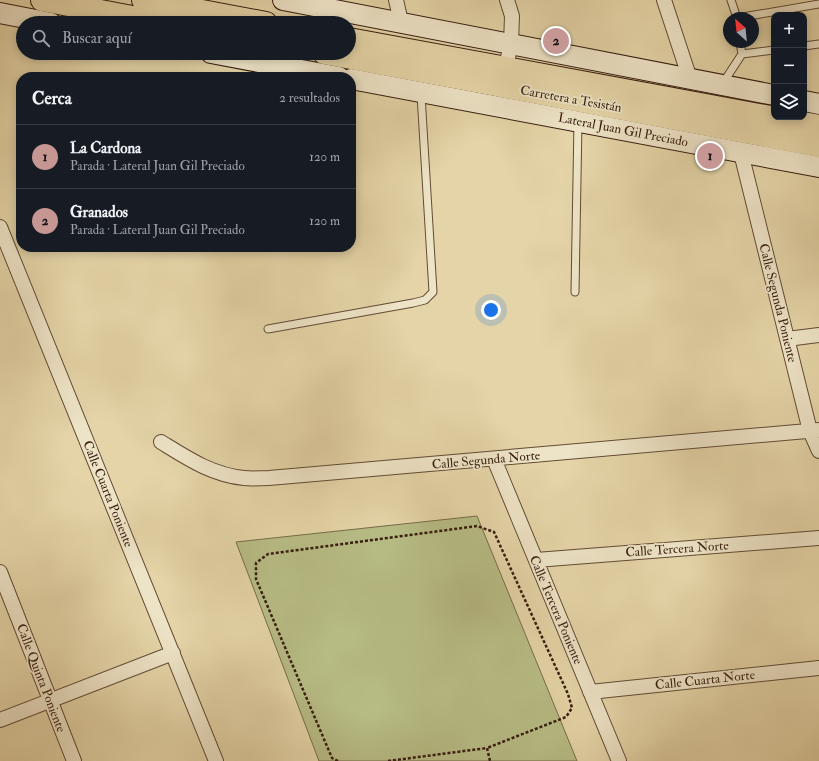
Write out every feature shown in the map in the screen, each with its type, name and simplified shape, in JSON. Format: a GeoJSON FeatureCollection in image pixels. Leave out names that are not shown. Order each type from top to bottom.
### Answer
{"type":"FeatureCollection","features":[{"type":"Feature","properties":{"kind":"main road"},"geometry":{"type":"LineString","coordinates":[[42,0],[127,16]]}},
{"type":"Feature","properties":{"kind":"main road"},"geometry":{"type":"LineString","coordinates":[[144,0],[229,16]]}},
{"type":"Feature","properties":{"kind":"main road"},"geometry":{"type":"LineString","coordinates":[[295,1],[771,94]]}},
{"type":"Feature","properties":{"kind":"main road"},"geometry":{"type":"LineString","coordinates":[[0,13],[16,16]]}},
{"type":"Feature","properties":{"kind":"main road","name":"Carretera a Tesistán"},"geometry":{"type":"LineString","coordinates":[[356,41],[502,87],[819,126]]}},
{"type":"Feature","properties":{"kind":"main road","name":"Carretera a Tesistán"},"geometry":{"type":"LineString","coordinates":[[356,59],[502,87],[551,94],[819,146]]}},
{"type":"Feature","properties":{"kind":"main road"},"geometry":{"type":"LineString","coordinates":[[248,60],[312,72]]}},
{"type":"Feature","properties":{"kind":"main road","name":"Lateral Juan Gil Preciado"},"geometry":{"type":"LineString","coordinates":[[356,80],[420,92],[502,87],[578,122],[819,167]]}},
{"type":"Feature","properties":{"kind":"main road"},"geometry":{"type":"LineString","coordinates":[[807,102],[819,104]]}},
{"type":"Feature","properties":{"kind":"street"},"geometry":{"type":"LineString","coordinates":[[396,0],[401,22]]}},
{"type":"Feature","properties":{"kind":"street"},"geometry":{"type":"LineString","coordinates":[[502,87],[511,44],[512,16],[507,0]]}},
{"type":"Feature","properties":{"kind":"street"},"geometry":{"type":"LineString","coordinates":[[664,0],[690,79]]}},
{"type":"Feature","properties":{"kind":"street","name":"Calle Segunda Poniente"},"geometry":{"type":"LineString","coordinates":[[741,153],[787,338],[815,430],[819,451]]}},
{"type":"Feature","properties":{"kind":"street","name":"Calle Cuarta Poniente"},"geometry":{"type":"LineString","coordinates":[[0,227],[216,761]]}},
{"type":"Feature","properties":{"kind":"street"},"geometry":{"type":"LineString","coordinates":[[787,338],[819,335]]}},
{"type":"Feature","properties":{"kind":"street","name":"Calle Segunda Norte"},"geometry":{"type":"LineString","coordinates":[[161,442],[196,464],[218,472],[244,478],[269,478],[815,430]]}},
{"type":"Feature","properties":{"kind":"street","name":"Calle Tercera Poniente"},"geometry":{"type":"LineString","coordinates":[[494,459],[619,761]]}},
{"type":"Feature","properties":{"kind":"street","name":"Calle Tercera Norte"},"geometry":{"type":"LineString","coordinates":[[536,560],[819,538]]}},
{"type":"Feature","properties":{"kind":"street","name":"Calle Quinta Poniente"},"geometry":{"type":"LineString","coordinates":[[0,572],[74,761]]}},
{"type":"Feature","properties":{"kind":"street"},"geometry":{"type":"LineString","coordinates":[[0,720],[172,653]]}},
{"type":"Feature","properties":{"kind":"street","name":"Calle Cuarta Norte"},"geometry":{"type":"LineString","coordinates":[[590,692],[819,668]]}},
{"type":"Feature","properties":{"kind":"lane"},"geometry":{"type":"LineString","coordinates":[[731,0],[735,12]]}},
{"type":"Feature","properties":{"kind":"lane"},"geometry":{"type":"LineString","coordinates":[[759,14],[819,4]]}},
{"type":"Feature","properties":{"kind":"lane"},"geometry":{"type":"LineString","coordinates":[[807,46],[819,44]]}},
{"type":"Feature","properties":{"kind":"lane"},"geometry":{"type":"LineString","coordinates":[[722,85],[742,54],[741,48]]}},
{"type":"Feature","properties":{"kind":"lane"},"geometry":{"type":"LineString","coordinates":[[742,54],[771,50]]}},
{"type":"Feature","properties":{"kind":"lane"},"geometry":{"type":"LineString","coordinates":[[268,329],[413,303],[425,300],[433,292],[420,92]]}},
{"type":"Feature","properties":{"kind":"lane"},"geometry":{"type":"LineString","coordinates":[[575,292],[578,122]]}},
{"type":"Feature","properties":{"kind":"path"},"geometry":{"type":"LineString","coordinates":[[338,761],[332,758],[256,579],[256,563],[268,554],[477,526],[494,532],[568,694],[572,708],[566,717],[487,748],[388,761]]}},
{"type":"Feature","properties":{"kind":"path"},"geometry":{"type":"LineString","coordinates":[[487,748],[490,761]]}},
{"type":"Feature","properties":{"kind":"green space"},"geometry":{"type":"Polygon","coordinates":[[[477,516],[577,761],[319,761],[236,542],[477,516]]]}},
{"type":"Feature","properties":{"kind":"place","name":"Granados"},"geometry":{"type":"Point","coordinates":[556,41]}},
{"type":"Feature","properties":{"kind":"place","name":"La Cardona"},"geometry":{"type":"Point","coordinates":[710,156]}}]}
